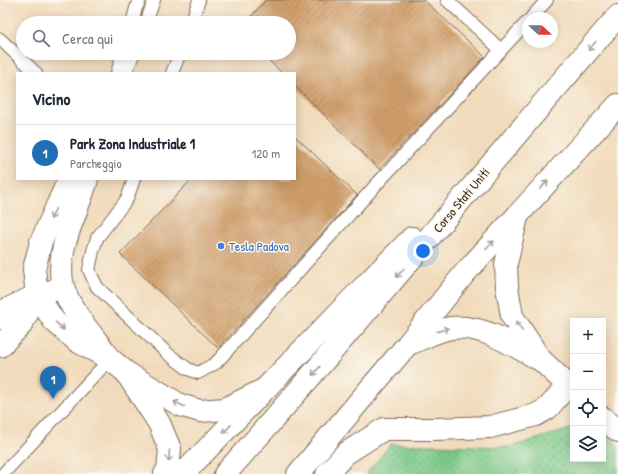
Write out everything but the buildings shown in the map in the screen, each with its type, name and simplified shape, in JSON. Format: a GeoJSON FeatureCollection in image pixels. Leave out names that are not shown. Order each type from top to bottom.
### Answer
{"type":"FeatureCollection","features":[{"type":"Feature","properties":{"kind":"main road","name":"Corso Stati Uniti"},"geometry":{"type":"LineString","coordinates":[[225,474],[369,310],[515,135],[618,16]]}},
{"type":"Feature","properties":{"kind":"main road"},"geometry":{"type":"LineString","coordinates":[[283,474],[618,105]]}},
{"type":"Feature","properties":{"kind":"main road"},"geometry":{"type":"LineString","coordinates":[[183,474],[351,300],[515,135]]}},
{"type":"Feature","properties":{"kind":"main road"},"geometry":{"type":"LineString","coordinates":[[69,180],[41,242],[34,269],[37,295],[54,321],[77,341],[180,405],[200,411],[225,410],[267,388]]}},
{"type":"Feature","properties":{"kind":"main road"},"geometry":{"type":"LineString","coordinates":[[87,180],[66,240],[61,266],[63,287],[71,304],[159,423],[170,449],[168,469],[165,474]]}},
{"type":"Feature","properties":{"kind":"main road"},"geometry":{"type":"LineString","coordinates":[[518,214],[506,264],[512,316],[540,360]]}},
{"type":"Feature","properties":{"kind":"main road"},"geometry":{"type":"LineString","coordinates":[[298,474],[407,345],[464,274]]}},
{"type":"Feature","properties":{"kind":"main road"},"geometry":{"type":"LineString","coordinates":[[0,318],[6,310],[37,295],[63,287]]}},
{"type":"Feature","properties":{"kind":"main road"},"geometry":{"type":"LineString","coordinates":[[0,346],[21,325],[37,295]]}},
{"type":"Feature","properties":{"kind":"main road"},"geometry":{"type":"LineString","coordinates":[[407,345],[437,332],[452,328],[471,329],[495,336],[540,360],[570,387]]}},
{"type":"Feature","properties":{"kind":"main road"},"geometry":{"type":"LineString","coordinates":[[327,474],[345,454],[384,429],[490,427],[536,415],[548,408],[570,389]]}},
{"type":"Feature","properties":{"kind":"main road"},"geometry":{"type":"LineString","coordinates":[[606,421],[618,431]]}},
{"type":"Feature","properties":{"kind":"lane"},"geometry":{"type":"LineString","coordinates":[[134,16],[140,0]]}},
{"type":"Feature","properties":{"kind":"lane"},"geometry":{"type":"LineString","coordinates":[[148,16],[154,0]]}},
{"type":"Feature","properties":{"kind":"lane"},"geometry":{"type":"LineString","coordinates":[[193,16],[199,0]]}},
{"type":"Feature","properties":{"kind":"lane"},"geometry":{"type":"LineString","coordinates":[[447,0],[501,50]]}},
{"type":"Feature","properties":{"kind":"lane"},"geometry":{"type":"LineString","coordinates":[[536,12],[547,0]]}},
{"type":"Feature","properties":{"kind":"lane"},"geometry":{"type":"LineString","coordinates":[[134,180],[126,199],[98,238],[92,251],[89,270],[97,286],[168,354],[188,369],[198,373],[216,363],[370,191],[522,27]]}},
{"type":"Feature","properties":{"kind":"lane"},"geometry":{"type":"LineString","coordinates":[[0,39],[16,54]]}},
{"type":"Feature","properties":{"kind":"lane"},"geometry":{"type":"LineString","coordinates":[[22,60],[35,72]]}},
{"type":"Feature","properties":{"kind":"lane"},"geometry":{"type":"LineString","coordinates":[[117,72],[121,60]]}},
{"type":"Feature","properties":{"kind":"lane"},"geometry":{"type":"LineString","coordinates":[[125,72],[131,60]]}},
{"type":"Feature","properties":{"kind":"lane"},"geometry":{"type":"LineString","coordinates":[[172,72],[177,60]]}},
{"type":"Feature","properties":{"kind":"lane"},"geometry":{"type":"LineString","coordinates":[[3,474],[118,366]]}},
{"type":"Feature","properties":{"kind":"green space"},"geometry":{"type":"Polygon","coordinates":[[[570,429],[570,462],[606,462],[606,433],[618,445],[618,474],[366,474],[391,444],[510,447],[570,429]]]}},
{"type":"Feature","properties":{"kind":"place","name":"Tesla Padova"},"geometry":{"type":"Point","coordinates":[221,246]}},
{"type":"Feature","properties":{"kind":"place","name":"Park Zona Industriale 1"},"geometry":{"type":"Point","coordinates":[53,399]}}]}
